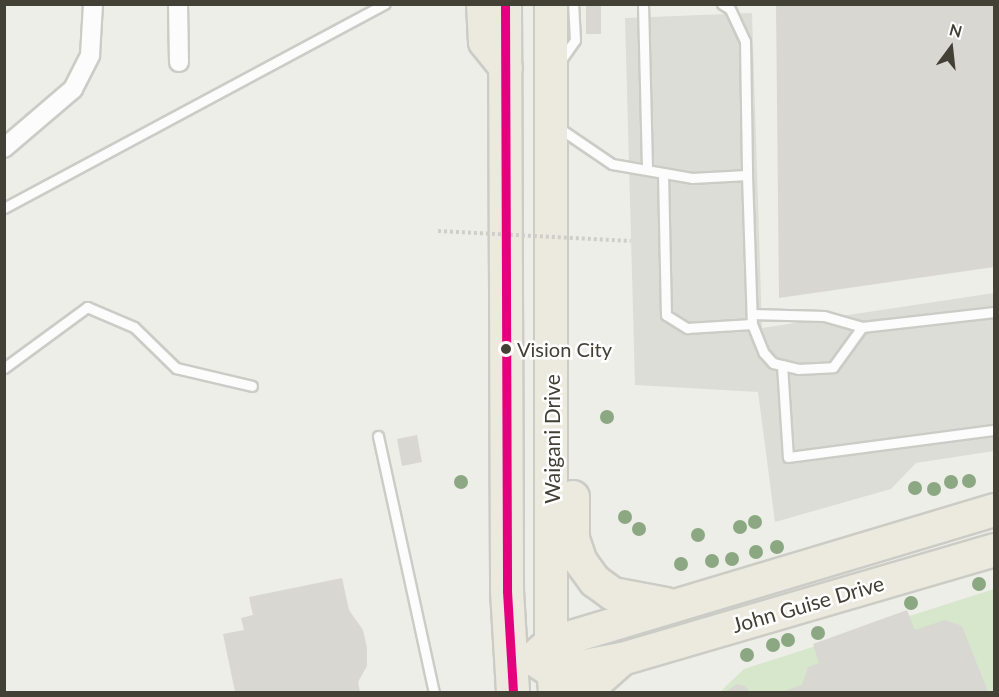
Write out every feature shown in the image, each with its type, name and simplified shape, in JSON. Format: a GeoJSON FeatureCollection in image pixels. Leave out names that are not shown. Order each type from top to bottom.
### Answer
{"type":"FeatureCollection","features":[{"type":"Feature","properties":{"kind":"highway"},"geometry":{"type":"LineString","coordinates":[[483,4],[485,42],[506,68]]}},
{"type":"Feature","properties":{"kind":"highway","name":"Waigani Drive"},"geometry":{"type":"LineString","coordinates":[[505,4],[507,591],[513,693]]}},
{"type":"Feature","properties":{"kind":"highway","name":"Waigani Drive"},"geometry":{"type":"LineString","coordinates":[[530,693],[529,673],[548,666],[554,125],[551,4]]}},
{"type":"Feature","properties":{"kind":"highway"},"geometry":{"type":"LineString","coordinates":[[552,357],[573,372],[573,539],[581,562],[595,581],[613,594],[636,601],[673,604]]}},
{"type":"Feature","properties":{"kind":"highway","name":"John Guise Drive"},"geometry":{"type":"LineString","coordinates":[[548,666],[673,604],[994,510]]}},
{"type":"Feature","properties":{"kind":"highway","name":"John Guise Drive"},"geometry":{"type":"LineString","coordinates":[[548,666],[622,659],[994,550]]}},
{"type":"Feature","properties":{"kind":"highway"},"geometry":{"type":"LineString","coordinates":[[507,591],[517,629],[548,666]]}},
{"type":"Feature","properties":{"kind":"highway"},"geometry":{"type":"LineString","coordinates":[[585,693],[622,659]]}},
{"type":"Feature","properties":{"kind":"street"},"geometry":{"type":"LineString","coordinates":[[4,148],[73,89],[90,55],[93,4]]}},
{"type":"Feature","properties":{"kind":"street"},"geometry":{"type":"LineString","coordinates":[[178,4],[179,62]]}},
{"type":"Feature","properties":{"kind":"lane"},"geometry":{"type":"LineString","coordinates":[[4,208],[386,4]]}},
{"type":"Feature","properties":{"kind":"lane"},"geometry":{"type":"LineString","coordinates":[[553,71],[575,40],[573,4]]}},
{"type":"Feature","properties":{"kind":"lane"},"geometry":{"type":"LineString","coordinates":[[643,4],[647,167]]}},
{"type":"Feature","properties":{"kind":"lane"},"geometry":{"type":"LineString","coordinates":[[722,4],[730,9],[745,41],[752,319],[764,353],[774,363],[798,369],[833,367],[862,327]]}},
{"type":"Feature","properties":{"kind":"lane"},"geometry":{"type":"LineString","coordinates":[[554,125],[612,164],[647,167],[663,173],[692,178],[747,176]]}},
{"type":"Feature","properties":{"kind":"lane"},"geometry":{"type":"LineString","coordinates":[[663,173],[666,315],[687,328],[752,319],[824,316],[862,327],[994,312]]}},
{"type":"Feature","properties":{"kind":"lane"},"geometry":{"type":"LineString","coordinates":[[4,368],[87,307],[134,327],[176,368],[252,386]]}},
{"type":"Feature","properties":{"kind":"lane"},"geometry":{"type":"LineString","coordinates":[[782,365],[788,457],[994,430]]}},
{"type":"Feature","properties":{"kind":"lane"},"geometry":{"type":"LineString","coordinates":[[378,436],[434,693]]}},
{"type":"Feature","properties":{"kind":"path"},"geometry":{"type":"LineString","coordinates":[[438,231],[631,241]]}},
{"type":"Feature","properties":{"kind":"green space"},"geometry":{"type":"Polygon","coordinates":[[[994,589],[994,692],[720,692],[744,669],[994,589]]]}},
{"type":"Feature","properties":{"kind":"shaded area"},"geometry":{"type":"Polygon","coordinates":[[[752,13],[762,328],[994,293],[994,451],[916,463],[891,489],[775,522],[758,392],[635,385],[625,18],[752,13]]]}},
{"type":"Feature","properties":{"kind":"building"},"geometry":{"type":"Polygon","coordinates":[[[586,4],[601,4],[601,34],[586,34],[586,4]]]}},
{"type":"Feature","properties":{"kind":"building"},"geometry":{"type":"Polygon","coordinates":[[[776,4],[994,4],[994,267],[779,298],[776,4]]]}},
{"type":"Feature","properties":{"kind":"building"},"geometry":{"type":"Polygon","coordinates":[[[417,435],[422,462],[402,466],[397,439],[417,435]]]}},
{"type":"Feature","properties":{"kind":"building"},"geometry":{"type":"Polygon","coordinates":[[[342,578],[349,610],[363,630],[367,648],[367,666],[358,682],[360,692],[235,692],[223,634],[244,630],[241,618],[253,615],[249,597],[342,578]]]}},
{"type":"Feature","properties":{"kind":"building"},"geometry":{"type":"Polygon","coordinates":[[[907,610],[915,630],[945,620],[962,626],[988,692],[781,692],[802,685],[808,667],[819,663],[813,644],[907,610]]]}},
{"type":"Feature","properties":{"kind":"building"},"geometry":{"type":"Polygon","coordinates":[[[737,684],[745,686],[750,692],[725,692],[737,684]]]}},
{"type":"Feature","properties":{"kind":"transit line"},"geometry":{"type":"LineString","coordinates":[[505,4],[507,591],[513,692]]}},
{"type":"Feature","properties":{"kind":"place","name":"Vision City"},"geometry":{"type":"Point","coordinates":[506,349]}}]}
